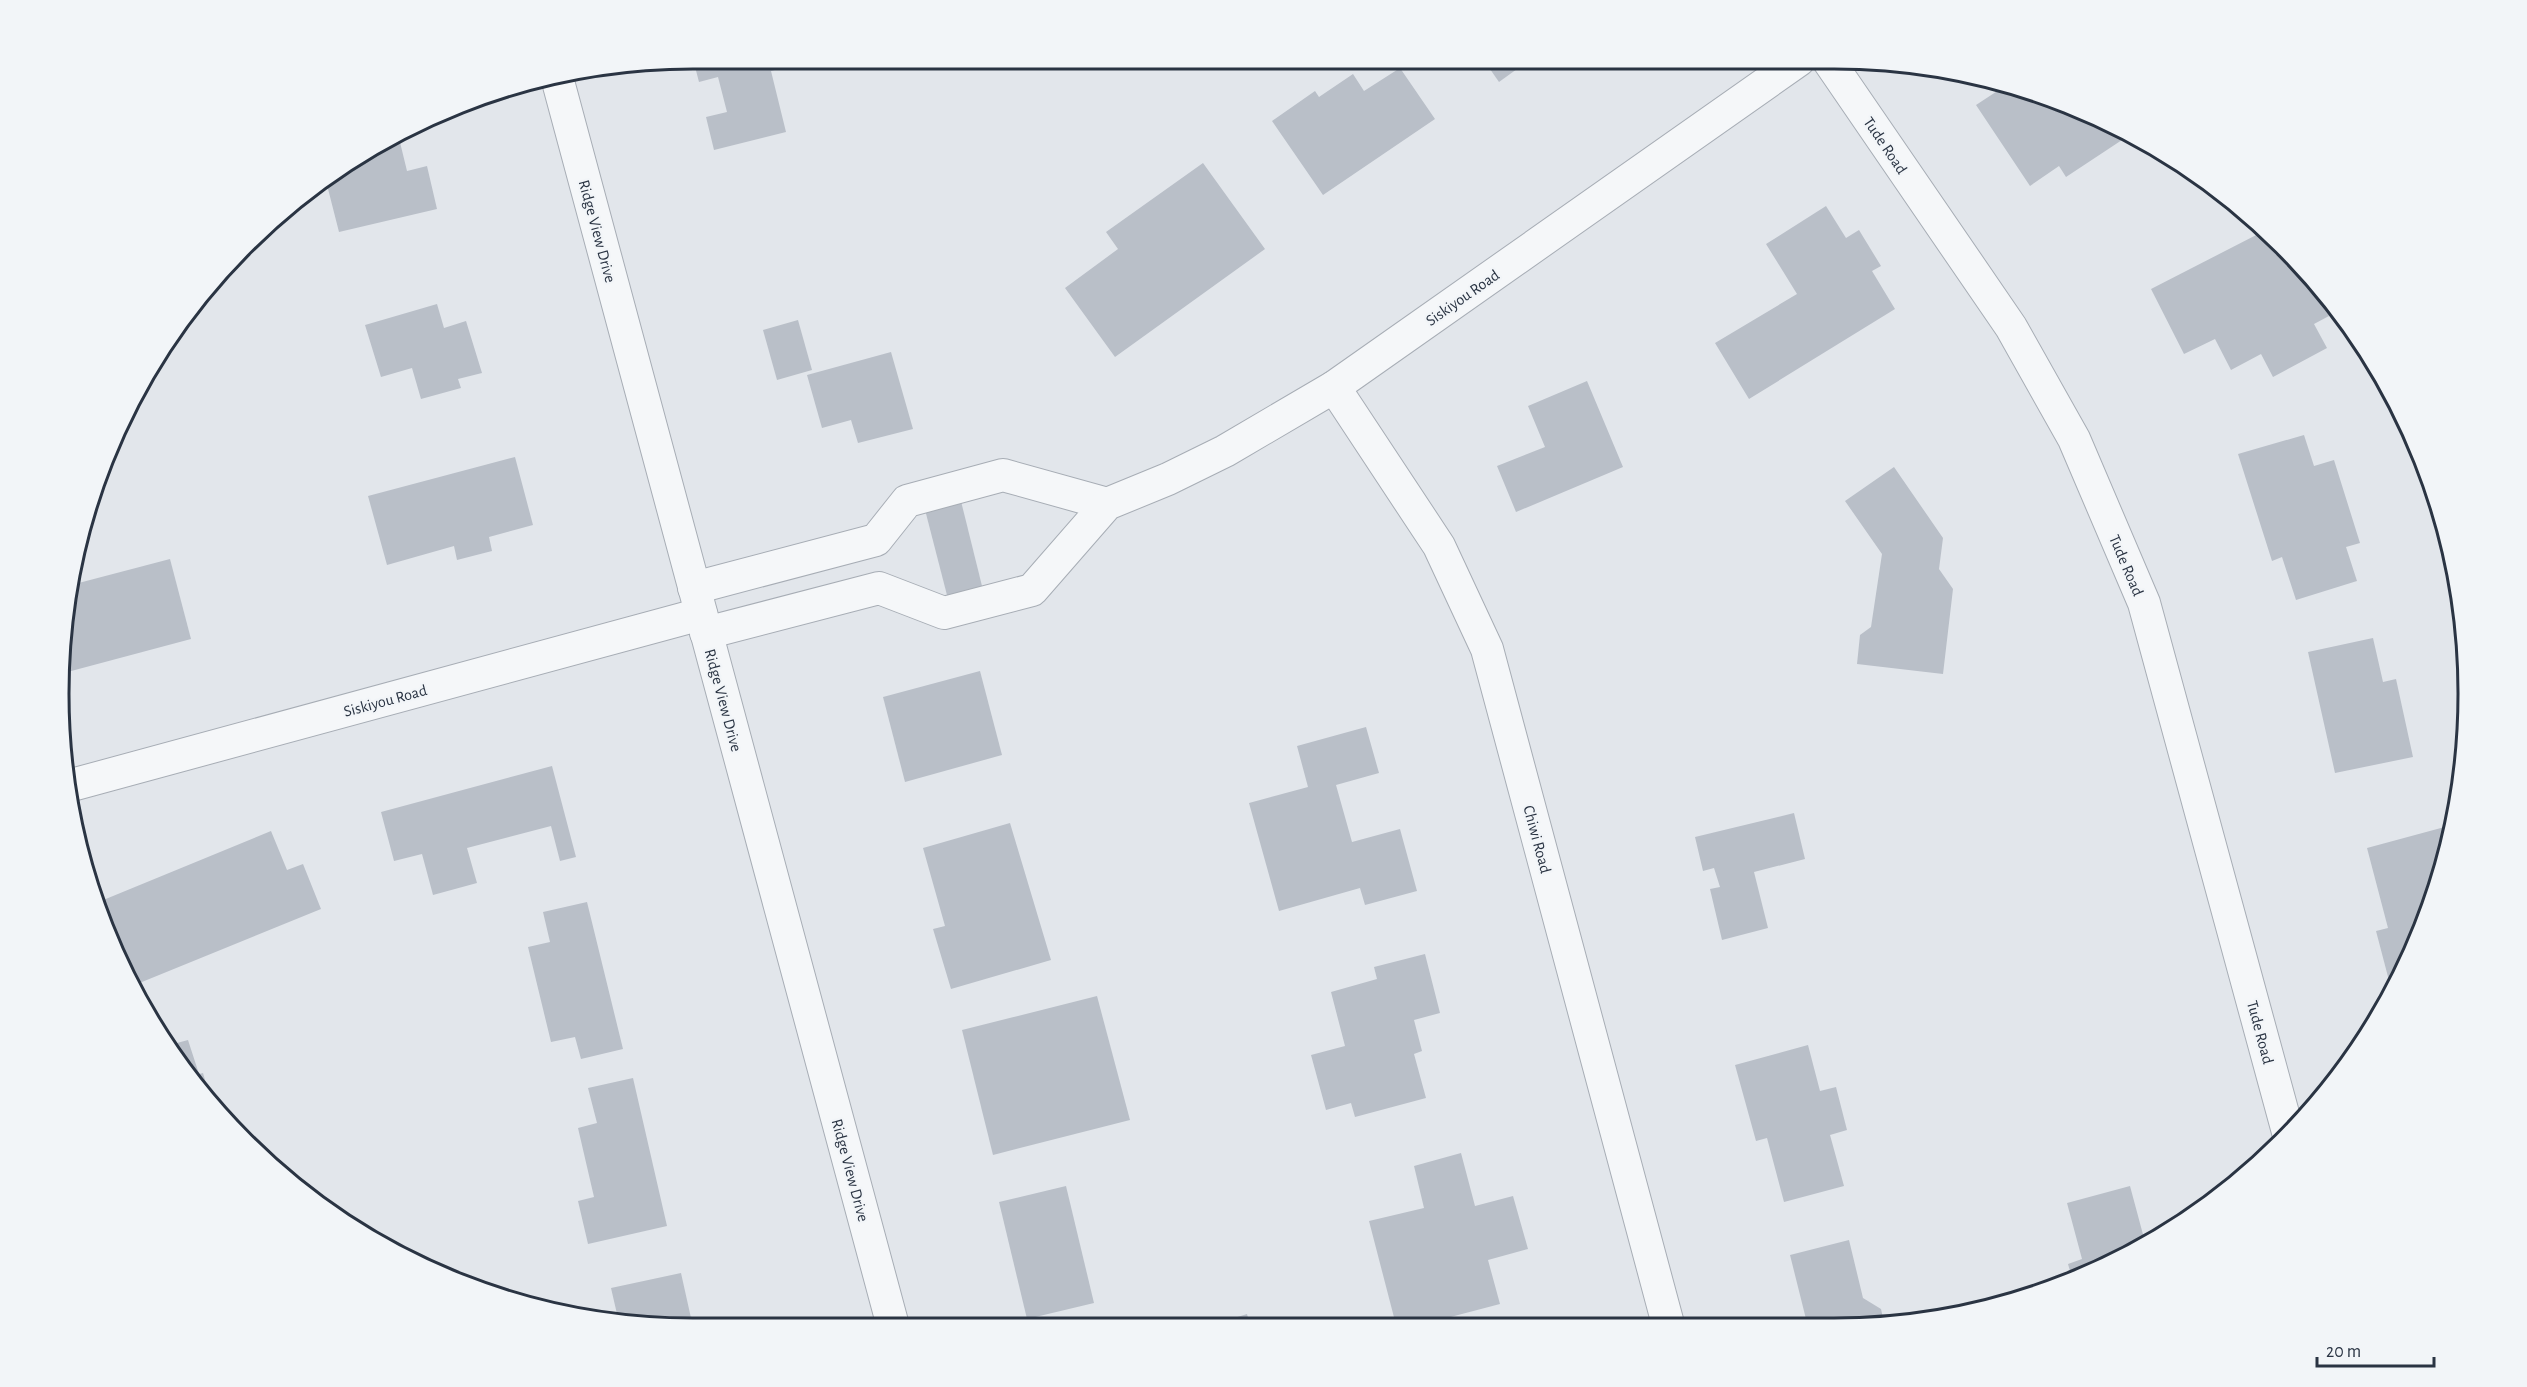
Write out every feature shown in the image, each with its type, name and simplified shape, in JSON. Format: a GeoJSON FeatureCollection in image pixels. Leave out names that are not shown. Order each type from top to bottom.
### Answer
{"type":"FeatureCollection","features":[{"type":"Feature","properties":{"kind":"street","name":"Siskiyou Road"},"geometry":{"type":"LineString","coordinates":[[701,612],[879,588],[944,613],[1032,590],[1107,504],[1168,479],[1225,451],[1334,387],[1786,69]]}},
{"type":"Feature","properties":{"kind":"street","name":"Tude Road"},"geometry":{"type":"LineString","coordinates":[[1834,69],[2012,327],[2074,439],[2144,603],[2286,1124]]}},
{"type":"Feature","properties":{"kind":"street","name":"Ridge View Drive"},"geometry":{"type":"LineString","coordinates":[[559,84],[891,1318]]}},
{"type":"Feature","properties":{"kind":"street","name":"Chiwi Road"},"geometry":{"type":"LineString","coordinates":[[1334,387],[1439,546],[1487,648],[1666,1318]]}},
{"type":"Feature","properties":{"kind":"street","name":"Siskiyou Road"},"geometry":{"type":"LineString","coordinates":[[76,784],[701,612],[876,540],[907,501],[1003,475],[1107,504]]}},
{"type":"Feature","properties":{"kind":"building"},"geometry":{"type":"Polygon","coordinates":[[[696,69],[778,69],[771,71],[786,132],[714,150],[706,117],[727,112],[718,77],[699,82],[696,69]]]}},
{"type":"Feature","properties":{"kind":"building"},"geometry":{"type":"Polygon","coordinates":[[[1401,69],[1435,119],[1323,195],[1272,121],[1315,91],[1319,97],[1353,74],[1364,91],[1401,69]]]}},
{"type":"Feature","properties":{"kind":"building"},"geometry":{"type":"Polygon","coordinates":[[[1490,69],[1517,69],[1499,82],[1490,69]]]}},
{"type":"Feature","properties":{"kind":"building"},"geometry":{"type":"Polygon","coordinates":[[[1998,91],[2034,102],[2122,140],[2066,177],[2059,166],[2030,186],[1976,105],[1998,91]]]}},
{"type":"Feature","properties":{"kind":"building"},"geometry":{"type":"Polygon","coordinates":[[[400,142],[407,171],[427,166],[437,209],[339,232],[328,188],[400,142]]]}},
{"type":"Feature","properties":{"kind":"building"},"geometry":{"type":"Polygon","coordinates":[[[1203,163],[1265,249],[1115,357],[1065,288],[1118,249],[1106,232],[1203,163]]]}},
{"type":"Feature","properties":{"kind":"building"},"geometry":{"type":"Polygon","coordinates":[[[1826,206],[1846,238],[1859,230],[1881,266],[1872,271],[1895,309],[1749,399],[1715,343],[1797,294],[1766,244],[1826,206]]]}},
{"type":"Feature","properties":{"kind":"building"},"geometry":{"type":"Polygon","coordinates":[[[2257,235],[2303,282],[2325,309],[2329,316],[2314,324],[2327,348],[2273,377],[2261,354],[2231,370],[2215,339],[2184,354],[2151,289],[2257,235]]]}},
{"type":"Feature","properties":{"kind":"building"},"geometry":{"type":"Polygon","coordinates":[[[437,304],[444,328],[466,321],[482,373],[458,379],[461,388],[421,399],[412,368],[381,377],[365,325],[437,304]]]}},
{"type":"Feature","properties":{"kind":"building"},"geometry":{"type":"Polygon","coordinates":[[[798,320],[812,370],[777,380],[763,330],[798,320]]]}},
{"type":"Feature","properties":{"kind":"building"},"geometry":{"type":"Polygon","coordinates":[[[891,352],[913,429],[858,443],[851,420],[822,428],[807,375],[891,352]]]}},
{"type":"Feature","properties":{"kind":"building"},"geometry":{"type":"Polygon","coordinates":[[[1587,381],[1623,467],[1516,512],[1497,466],[1545,447],[1528,406],[1587,381]]]}},
{"type":"Feature","properties":{"kind":"building"},"geometry":{"type":"Polygon","coordinates":[[[2304,435],[2314,466],[2334,460],[2360,543],[2346,547],[2357,581],[2296,600],[2282,557],[2272,561],[2238,454],[2304,435]]]}},
{"type":"Feature","properties":{"kind":"building"},"geometry":{"type":"Polygon","coordinates":[[[515,457],[533,525],[489,537],[492,551],[457,560],[454,546],[387,565],[368,496],[515,457]]]}},
{"type":"Feature","properties":{"kind":"building"},"geometry":{"type":"Polygon","coordinates":[[[1894,467],[1943,538],[1939,569],[1953,589],[1943,674],[1857,664],[1860,635],[1871,627],[1882,554],[1845,501],[1894,467]]]}},
{"type":"Feature","properties":{"kind":"building"},"geometry":{"type":"Polygon","coordinates":[[[959,493],[983,590],[948,599],[923,502],[959,493]]]}},
{"type":"Feature","properties":{"kind":"building"},"geometry":{"type":"Polygon","coordinates":[[[170,559],[191,639],[70,671],[74,612],[79,583],[170,559]]]}},
{"type":"Feature","properties":{"kind":"building"},"geometry":{"type":"Polygon","coordinates":[[[2373,638],[2383,682],[2396,679],[2413,757],[2335,773],[2308,652],[2373,638]]]}},
{"type":"Feature","properties":{"kind":"building"},"geometry":{"type":"Polygon","coordinates":[[[980,671],[1002,755],[905,782],[883,697],[980,671]]]}},
{"type":"Feature","properties":{"kind":"building"},"geometry":{"type":"Polygon","coordinates":[[[1366,727],[1379,773],[1336,785],[1352,842],[1400,829],[1417,891],[1365,905],[1360,888],[1279,911],[1249,803],[1308,787],[1297,746],[1366,727]]]}},
{"type":"Feature","properties":{"kind":"building"},"geometry":{"type":"Polygon","coordinates":[[[552,766],[576,857],[560,861],[551,826],[467,848],[477,883],[433,895],[422,854],[394,861],[381,812],[552,766]]]}},
{"type":"Feature","properties":{"kind":"building"},"geometry":{"type":"Polygon","coordinates":[[[1794,813],[1805,859],[1754,872],[1768,928],[1722,940],[1710,889],[1720,887],[1714,868],[1703,871],[1695,837],[1794,813]]]}},
{"type":"Feature","properties":{"kind":"building"},"geometry":{"type":"Polygon","coordinates":[[[1010,823],[1051,960],[951,989],[933,929],[945,926],[923,848],[1010,823]]]}},
{"type":"Feature","properties":{"kind":"building"},"geometry":{"type":"Polygon","coordinates":[[[2443,827],[2425,894],[2389,980],[2376,931],[2388,928],[2367,848],[2443,827]]]}},
{"type":"Feature","properties":{"kind":"building"},"geometry":{"type":"Polygon","coordinates":[[[271,831],[287,870],[303,864],[321,909],[140,983],[104,900],[271,831]]]}},
{"type":"Feature","properties":{"kind":"building"},"geometry":{"type":"Polygon","coordinates":[[[587,902],[623,1049],[581,1059],[575,1037],[551,1042],[528,947],[550,942],[543,912],[587,902]]]}},
{"type":"Feature","properties":{"kind":"building"},"geometry":{"type":"Polygon","coordinates":[[[1425,954],[1440,1013],[1414,1020],[1422,1051],[1414,1054],[1426,1098],[1355,1117],[1351,1103],[1326,1110],[1311,1055],[1345,1046],[1331,992],[1377,979],[1374,967],[1425,954]]]}},
{"type":"Feature","properties":{"kind":"building"},"geometry":{"type":"Polygon","coordinates":[[[1097,996],[1130,1120],[993,1155],[962,1030],[1097,996]]]}},
{"type":"Feature","properties":{"kind":"building"},"geometry":{"type":"Polygon","coordinates":[[[188,1040],[199,1074],[203,1073],[206,1084],[198,1074],[176,1043],[188,1040]]]}},
{"type":"Feature","properties":{"kind":"building"},"geometry":{"type":"Polygon","coordinates":[[[1808,1045],[1820,1091],[1836,1087],[1847,1130],[1830,1135],[1844,1186],[1784,1202],[1767,1138],[1756,1141],[1735,1065],[1808,1045]]]}},
{"type":"Feature","properties":{"kind":"building"},"geometry":{"type":"Polygon","coordinates":[[[633,1078],[667,1226],[588,1244],[578,1201],[594,1197],[578,1128],[597,1123],[588,1088],[633,1078]]]}},
{"type":"Feature","properties":{"kind":"building"},"geometry":{"type":"Polygon","coordinates":[[[1461,1153],[1475,1206],[1513,1196],[1528,1249],[1488,1260],[1500,1304],[1447,1318],[1394,1318],[1369,1221],[1424,1208],[1414,1166],[1461,1153]]]}},
{"type":"Feature","properties":{"kind":"building"},"geometry":{"type":"Polygon","coordinates":[[[1066,1186],[1094,1303],[1027,1318],[999,1202],[1066,1186]]]}},
{"type":"Feature","properties":{"kind":"building"},"geometry":{"type":"Polygon","coordinates":[[[2130,1186],[2143,1236],[2110,1254],[2070,1271],[2068,1264],[2082,1259],[2067,1203],[2130,1186]]]}},
{"type":"Feature","properties":{"kind":"building"},"geometry":{"type":"Polygon","coordinates":[[[1849,1240],[1863,1298],[1881,1309],[1883,1316],[1806,1318],[1790,1255],[1849,1240]]]}},
{"type":"Feature","properties":{"kind":"building"},"geometry":{"type":"Polygon","coordinates":[[[681,1273],[691,1318],[617,1313],[611,1288],[681,1273]]]}},
{"type":"Feature","properties":{"kind":"building"},"geometry":{"type":"Polygon","coordinates":[[[1247,1314],[1248,1318],[1234,1318],[1247,1314]]]}}]}
